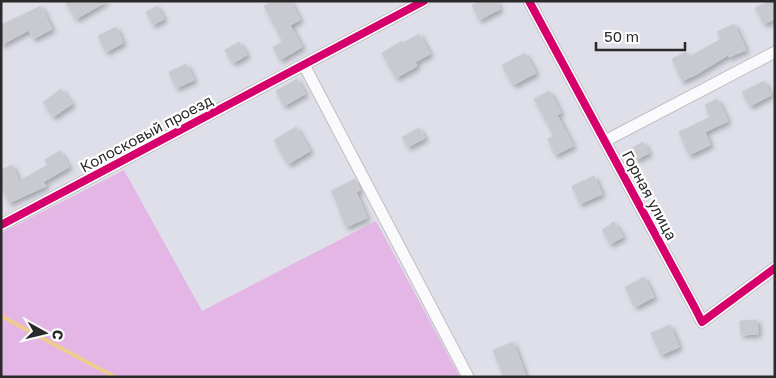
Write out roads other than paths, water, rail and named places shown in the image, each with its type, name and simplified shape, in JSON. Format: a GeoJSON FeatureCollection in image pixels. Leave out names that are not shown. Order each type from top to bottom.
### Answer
{"type":"FeatureCollection","features":[{"type":"Feature","properties":{"kind":"street"},"geometry":{"type":"LineString","coordinates":[[424,1],[304,65],[468,377]]}},
{"type":"Feature","properties":{"kind":"street","name":"Горная улица"},"geometry":{"type":"LineString","coordinates":[[529,1],[702,322],[775,268]]}},
{"type":"Feature","properties":{"kind":"street","name":"Горная улица"},"geometry":{"type":"LineString","coordinates":[[605,141],[775,52]]}},
{"type":"Feature","properties":{"kind":"street","name":"Колосковый проезд"},"geometry":{"type":"LineString","coordinates":[[1,225],[304,65]]}},
{"type":"Feature","properties":{"kind":"waterway"},"geometry":{"type":"LineString","coordinates":[[1,316],[115,377]]}}]}
